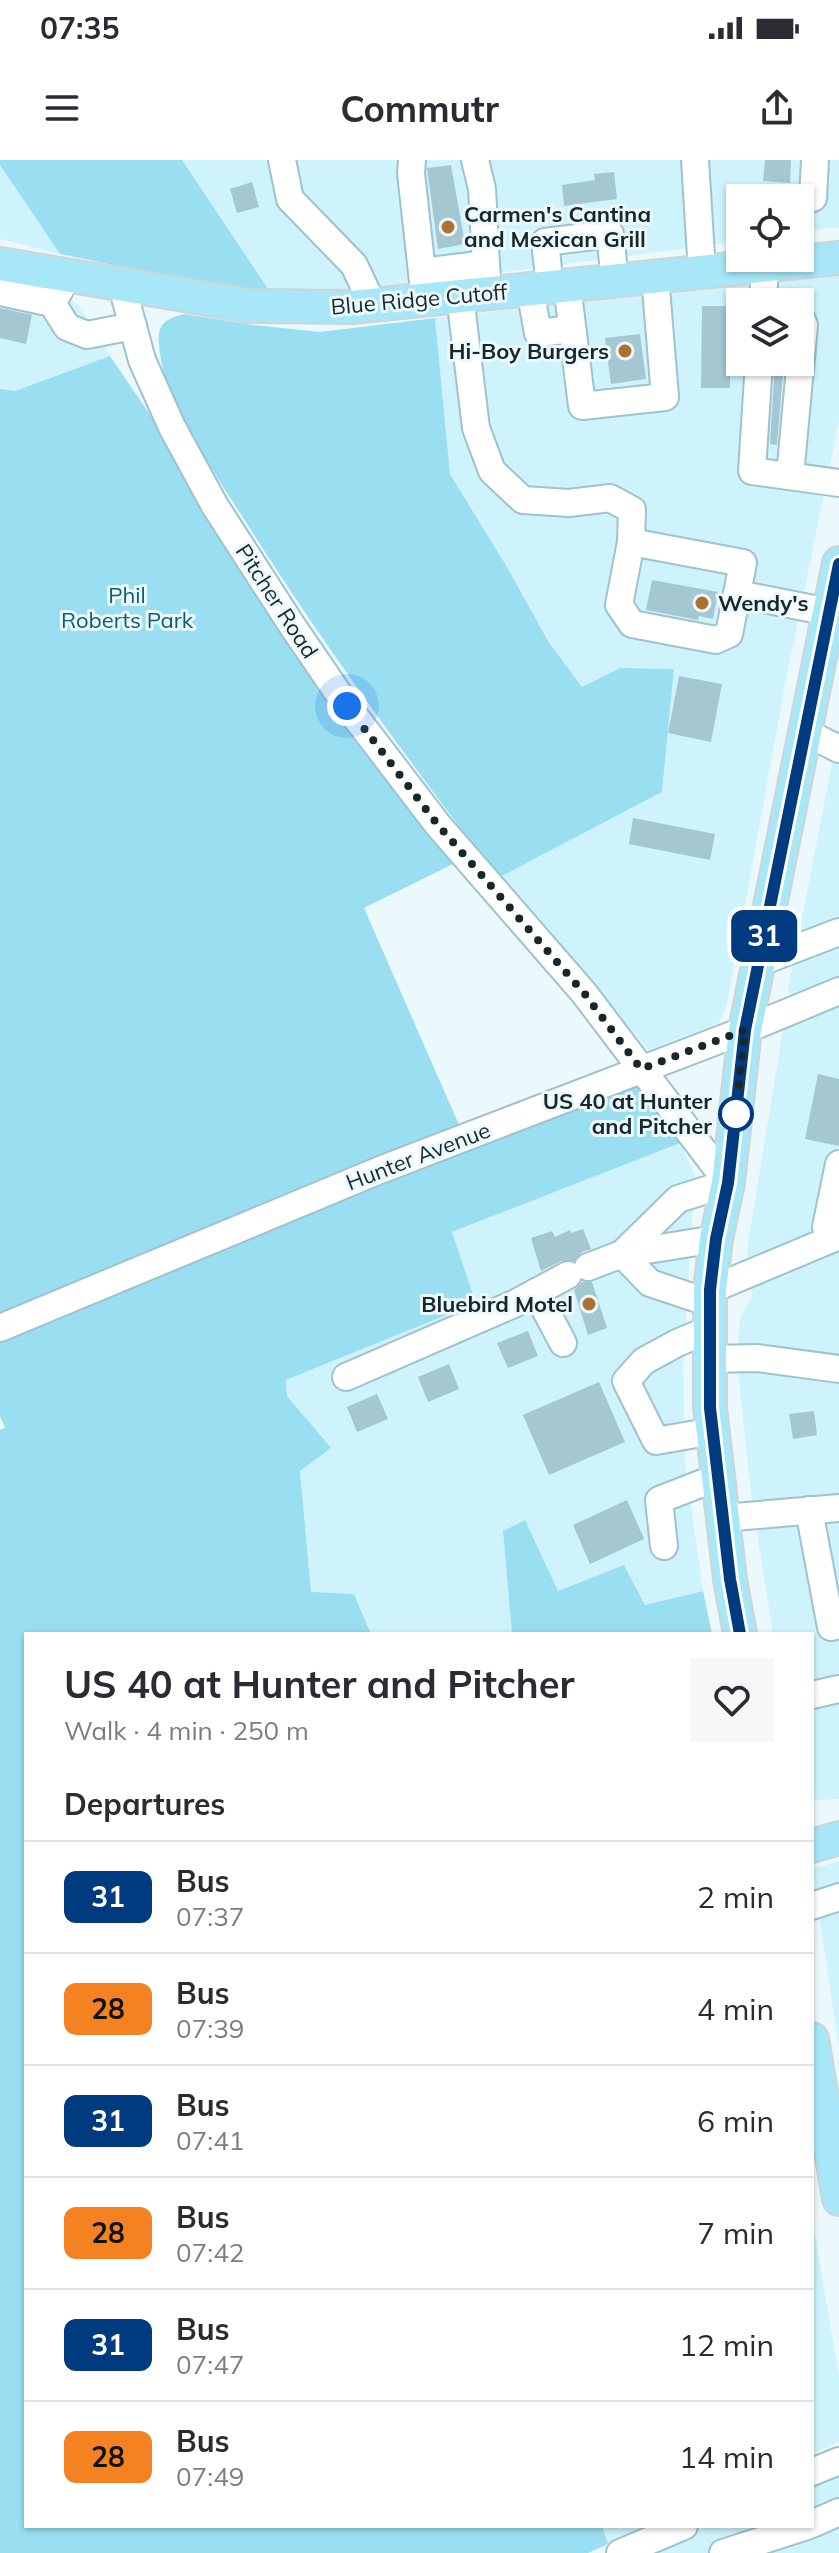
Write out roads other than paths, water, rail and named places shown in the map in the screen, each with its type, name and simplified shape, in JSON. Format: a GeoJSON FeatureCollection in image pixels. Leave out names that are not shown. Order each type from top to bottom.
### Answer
{"type":"FeatureCollection","features":[{"type":"Feature","properties":{"kind":"main road","name":"Blue Ridge Cutoff"},"geometry":{"type":"LineString","coordinates":[[814,259],[839,258]]}},
{"type":"Feature","properties":{"kind":"main road","name":"Blue Ridge Cutoff"},"geometry":{"type":"LineString","coordinates":[[0,264],[59,290],[122,286],[249,306],[352,307],[373,305],[424,286],[478,284],[549,287],[726,268]]}},
{"type":"Feature","properties":{"kind":"main road"},"geometry":{"type":"LineString","coordinates":[[740,1632],[713,1431],[710,1320],[716,1239],[728,1183],[745,1030],[839,563]]}},
{"type":"Feature","properties":{"kind":"main road"},"geometry":{"type":"LineString","coordinates":[[814,1845],[839,1838]]}},
{"type":"Feature","properties":{"kind":"main road"},"geometry":{"type":"LineString","coordinates":[[814,2051],[839,2199]]}},
{"type":"Feature","properties":{"kind":"street"},"geometry":{"type":"LineString","coordinates":[[282,160],[290,199],[354,265],[373,305]]}},
{"type":"Feature","properties":{"kind":"street"},"geometry":{"type":"LineString","coordinates":[[412,160],[424,286]]}},
{"type":"Feature","properties":{"kind":"street"},"geometry":{"type":"LineString","coordinates":[[475,160],[482,189],[476,428],[492,471],[523,500],[569,503],[610,498],[632,510],[631,542],[619,605],[632,624],[716,640],[729,634],[743,563],[631,542]]}},
{"type":"Feature","properties":{"kind":"street"},"geometry":{"type":"LineString","coordinates":[[695,160],[702,272]]}},
{"type":"Feature","properties":{"kind":"street"},"geometry":{"type":"LineString","coordinates":[[814,184],[815,160]]}},
{"type":"Feature","properties":{"kind":"street"},"geometry":{"type":"LineString","coordinates":[[572,329],[538,333],[549,287],[545,242],[610,234],[615,281]]}},
{"type":"Feature","properties":{"kind":"street"},"geometry":{"type":"LineString","coordinates":[[549,287],[572,329],[582,406],[665,397],[655,276]]}},
{"type":"Feature","properties":{"kind":"street","name":"Pitcher Road"},"geometry":{"type":"LineString","coordinates":[[122,286],[142,360],[172,427],[215,506],[291,624],[347,706],[438,825],[584,993],[728,1183]]}},
{"type":"Feature","properties":{"kind":"street"},"geometry":{"type":"LineString","coordinates":[[0,292],[59,290],[67,327],[87,335],[133,326]]}},
{"type":"Feature","properties":{"kind":"street"},"geometry":{"type":"LineString","coordinates":[[758,376],[752,471],[839,483]]}},
{"type":"Feature","properties":{"kind":"street"},"geometry":{"type":"LineString","coordinates":[[790,476],[799,376]]}},
{"type":"Feature","properties":{"kind":"street"},"geometry":{"type":"LineString","coordinates":[[738,594],[829,612]]}},
{"type":"Feature","properties":{"kind":"street"},"geometry":{"type":"LineString","coordinates":[[805,732],[839,749]]}},
{"type":"Feature","properties":{"kind":"street"},"geometry":{"type":"LineString","coordinates":[[758,963],[839,932]]}},
{"type":"Feature","properties":{"kind":"street","name":"Hunter Avenue"},"geometry":{"type":"LineString","coordinates":[[0,1328],[380,1170],[839,991]]}},
{"type":"Feature","properties":{"kind":"street"},"geometry":{"type":"LineString","coordinates":[[713,1431],[656,1441],[626,1381],[644,1361],[677,1343],[834,1238],[826,1227],[839,1164]]}},
{"type":"Feature","properties":{"kind":"street"},"geometry":{"type":"LineString","coordinates":[[622,1254],[678,1199],[728,1183]]}},
{"type":"Feature","properties":{"kind":"street"},"geometry":{"type":"LineString","coordinates":[[346,1377],[622,1254],[716,1239]]}},
{"type":"Feature","properties":{"kind":"street"},"geometry":{"type":"LineString","coordinates":[[622,1254],[650,1283],[710,1320],[757,1358],[839,1369]]}},
{"type":"Feature","properties":{"kind":"street"},"geometry":{"type":"LineString","coordinates":[[536,1292],[563,1343]]}},
{"type":"Feature","properties":{"kind":"street"},"geometry":{"type":"LineString","coordinates":[[664,1546],[659,1500],[718,1477]]}},
{"type":"Feature","properties":{"kind":"street"},"geometry":{"type":"LineString","coordinates":[[723,1518],[839,1508]]}},
{"type":"Feature","properties":{"kind":"street"},"geometry":{"type":"LineString","coordinates":[[809,1510],[831,1627],[839,1625]]}},
{"type":"Feature","properties":{"kind":"street"},"geometry":{"type":"LineString","coordinates":[[814,1695],[839,1689]]}},
{"type":"Feature","properties":{"kind":"street"},"geometry":{"type":"LineString","coordinates":[[814,1905],[839,1897]]}},
{"type":"Feature","properties":{"kind":"street"},"geometry":{"type":"LineString","coordinates":[[814,2471],[839,2461]]}},
{"type":"Feature","properties":{"kind":"street"},"geometry":{"type":"LineString","coordinates":[[814,2523],[839,2512]]}},
{"type":"Feature","properties":{"kind":"street"},"geometry":{"type":"LineString","coordinates":[[620,2553],[679,2528]]}},
{"type":"Feature","properties":{"kind":"street"},"geometry":{"type":"LineString","coordinates":[[723,2553],[776,2543],[804,2528]]}},
{"type":"Feature","properties":{"kind":"place","name":"Carmen's Cantina and Mexican Grill"},"geometry":{"type":"Point","coordinates":[448,227]}},
{"type":"Feature","properties":{"kind":"place","name":"Hi-Boy Burgers"},"geometry":{"type":"Point","coordinates":[625,351]}},
{"type":"Feature","properties":{"kind":"place","name":"Wendy's"},"geometry":{"type":"Point","coordinates":[702,603]}},
{"type":"Feature","properties":{"kind":"place","name":"US 40 at Hunter and Pitcher"},"geometry":{"type":"Point","coordinates":[736,1114]}},
{"type":"Feature","properties":{"kind":"place","name":"Bluebird Motel"},"geometry":{"type":"Point","coordinates":[589,1304]}},
{"type":"Feature","properties":{"kind":"park label","name":"Phil Roberts Park"},"geometry":{"type":"Point","coordinates":[127,608]}}]}
